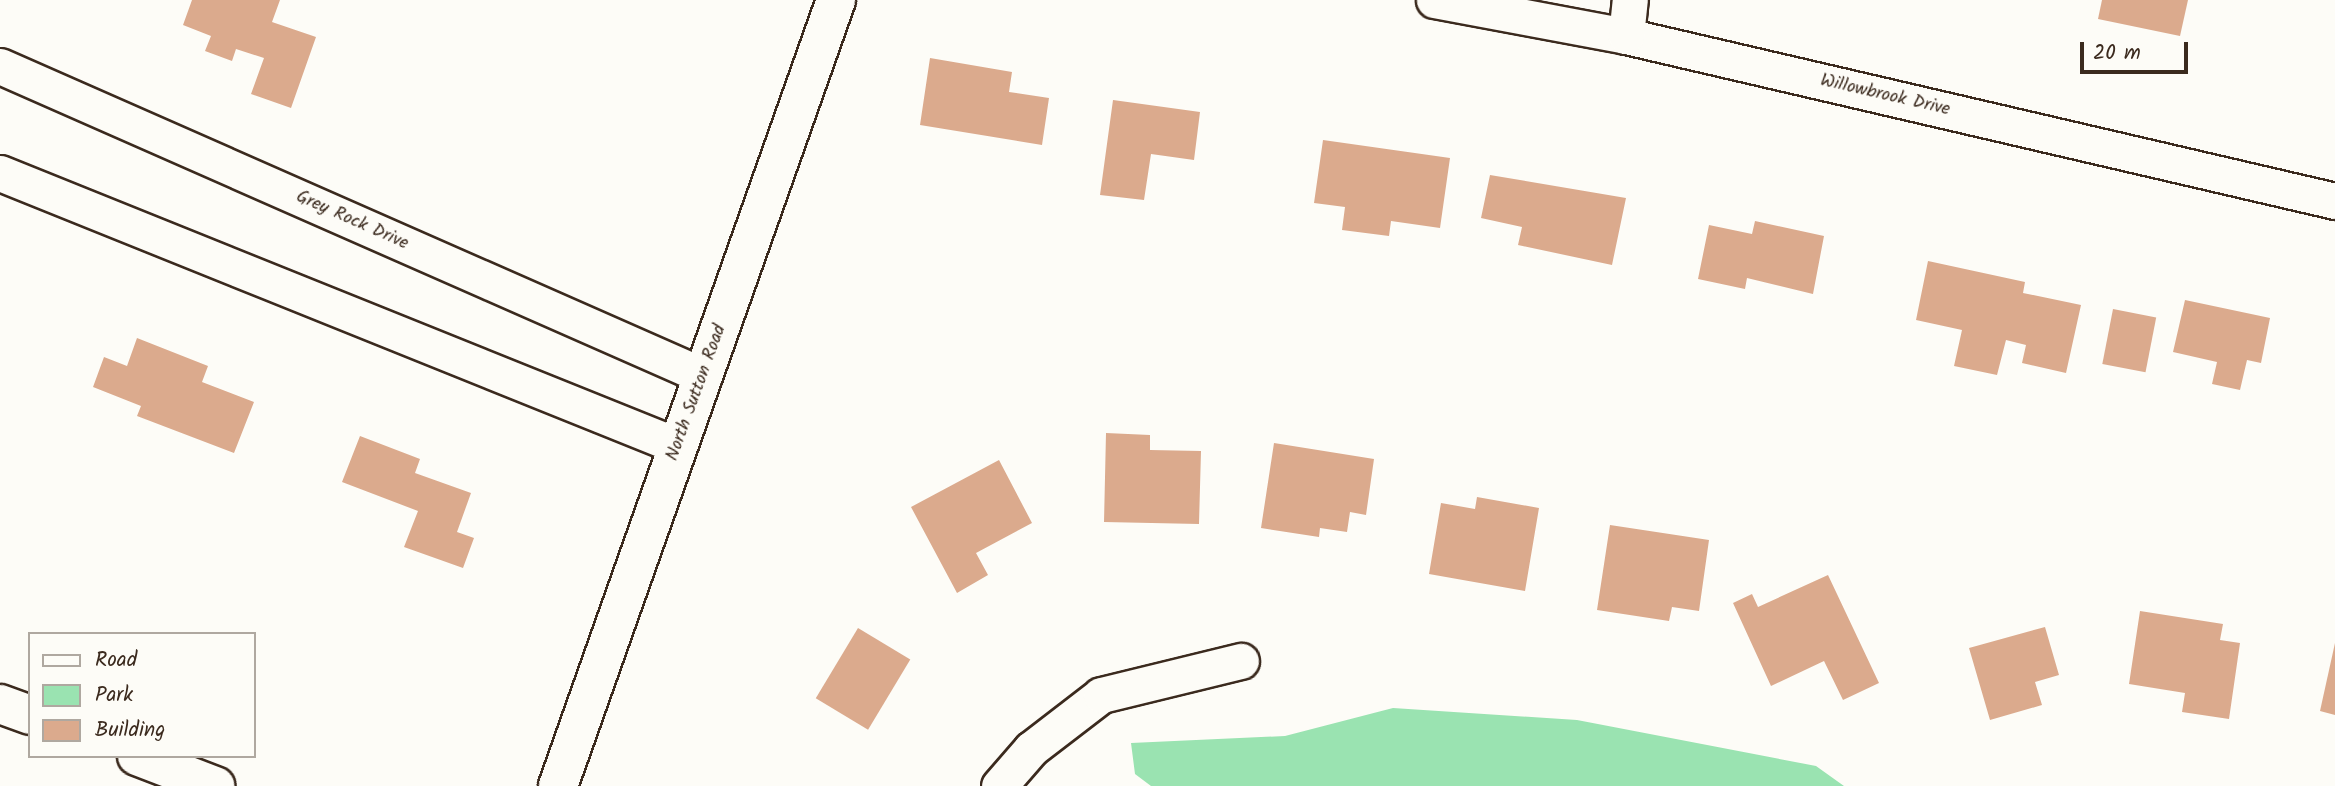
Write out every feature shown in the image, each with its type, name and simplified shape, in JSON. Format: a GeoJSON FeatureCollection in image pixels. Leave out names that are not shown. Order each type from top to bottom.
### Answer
{"type":"FeatureCollection","features":[{"type":"Feature","properties":{"kind":"main road","name":"North Sutton Road"},"geometry":{"type":"LineString","coordinates":[[558,786],[836,0]]}},
{"type":"Feature","properties":{"kind":"main road"},"geometry":{"type":"LineString","coordinates":[[0,704],[28,714]]}},
{"type":"Feature","properties":{"kind":"main road"},"geometry":{"type":"LineString","coordinates":[[142,758],[215,786]]}},
{"type":"Feature","properties":{"kind":"street","name":"Willowbrook Drive"},"geometry":{"type":"LineString","coordinates":[[1434,0],[1626,36],[2335,201]]}},
{"type":"Feature","properties":{"kind":"street"},"geometry":{"type":"LineString","coordinates":[[1626,36],[1630,0]]}},
{"type":"Feature","properties":{"kind":"street","name":"Grey Rock Drive"},"geometry":{"type":"LineString","coordinates":[[0,65],[704,376]]}},
{"type":"Feature","properties":{"kind":"street"},"geometry":{"type":"LineString","coordinates":[[0,173],[678,446]]}},
{"type":"Feature","properties":{"kind":"street"},"geometry":{"type":"LineString","coordinates":[[999,786],[1031,749],[1101,695],[1241,661]]}},
{"type":"Feature","properties":{"kind":"green space"},"geometry":{"type":"Polygon","coordinates":[[[1393,708],[1577,720],[1816,766],[1844,786],[1151,786],[1135,774],[1131,743],[1285,736],[1393,708]]]}},
{"type":"Feature","properties":{"kind":"building"},"geometry":{"type":"Polygon","coordinates":[[[192,0],[280,0],[272,22],[316,37],[291,108],[251,94],[264,58],[236,49],[232,61],[205,51],[211,36],[183,25],[192,0]]]}},
{"type":"Feature","properties":{"kind":"building"},"geometry":{"type":"Polygon","coordinates":[[[2102,0],[2188,0],[2180,36],[2098,19],[2102,0]]]}},
{"type":"Feature","properties":{"kind":"building"},"geometry":{"type":"Polygon","coordinates":[[[930,58],[1012,72],[1009,92],[1049,98],[1042,145],[920,125],[930,58]]]}},
{"type":"Feature","properties":{"kind":"building"},"geometry":{"type":"Polygon","coordinates":[[[1113,100],[1200,112],[1194,160],[1151,154],[1144,200],[1100,195],[1113,100]]]}},
{"type":"Feature","properties":{"kind":"building"},"geometry":{"type":"Polygon","coordinates":[[[1323,140],[1450,158],[1440,228],[1391,221],[1389,236],[1342,230],[1345,207],[1314,203],[1323,140]]]}},
{"type":"Feature","properties":{"kind":"building"},"geometry":{"type":"Polygon","coordinates":[[[1490,175],[1626,198],[1612,265],[1518,245],[1522,227],[1481,218],[1490,175]]]}},
{"type":"Feature","properties":{"kind":"building"},"geometry":{"type":"Polygon","coordinates":[[[1755,221],[1824,236],[1813,294],[1747,278],[1745,289],[1698,279],[1709,225],[1752,234],[1755,221]]]}},
{"type":"Feature","properties":{"kind":"building"},"geometry":{"type":"Polygon","coordinates":[[[1928,261],[2025,282],[2023,293],[2081,305],[2066,373],[2022,363],[2026,345],[2006,340],[1997,375],[1954,366],[1962,330],[1916,320],[1928,261]]]}},
{"type":"Feature","properties":{"kind":"building"},"geometry":{"type":"Polygon","coordinates":[[[2185,300],[2270,318],[2261,363],[2247,360],[2240,390],[2212,384],[2217,362],[2173,352],[2185,300]]]}},
{"type":"Feature","properties":{"kind":"building"},"geometry":{"type":"Polygon","coordinates":[[[2113,309],[2156,317],[2146,372],[2102,364],[2113,309]]]}},
{"type":"Feature","properties":{"kind":"building"},"geometry":{"type":"Polygon","coordinates":[[[137,338],[208,366],[202,382],[254,402],[234,453],[137,416],[141,406],[93,387],[104,357],[127,366],[137,338]]]}},
{"type":"Feature","properties":{"kind":"building"},"geometry":{"type":"Polygon","coordinates":[[[1106,433],[1150,435],[1150,450],[1201,451],[1199,524],[1104,522],[1106,433]]]}},
{"type":"Feature","properties":{"kind":"building"},"geometry":{"type":"Polygon","coordinates":[[[360,436],[420,459],[415,473],[471,493],[457,532],[474,538],[463,568],[404,547],[418,511],[342,482],[360,436]]]}},
{"type":"Feature","properties":{"kind":"building"},"geometry":{"type":"Polygon","coordinates":[[[1274,443],[1374,459],[1366,515],[1350,512],[1347,532],[1320,528],[1319,537],[1261,528],[1274,443]]]}},
{"type":"Feature","properties":{"kind":"building"},"geometry":{"type":"Polygon","coordinates":[[[999,460],[1032,523],[976,553],[988,575],[957,593],[911,507],[999,460]]]}},
{"type":"Feature","properties":{"kind":"building"},"geometry":{"type":"Polygon","coordinates":[[[1477,497],[1539,508],[1525,591],[1429,574],[1441,503],[1475,509],[1477,497]]]}},
{"type":"Feature","properties":{"kind":"building"},"geometry":{"type":"Polygon","coordinates":[[[1610,525],[1709,540],[1699,611],[1672,607],[1669,621],[1597,610],[1610,525]]]}},
{"type":"Feature","properties":{"kind":"building"},"geometry":{"type":"Polygon","coordinates":[[[1828,575],[1879,683],[1843,700],[1824,661],[1771,686],[1733,603],[1752,594],[1758,607],[1828,575]]]}},
{"type":"Feature","properties":{"kind":"building"},"geometry":{"type":"Polygon","coordinates":[[[2140,611],[2223,624],[2220,640],[2240,643],[2229,719],[2182,712],[2185,693],[2129,684],[2140,611]]]}},
{"type":"Feature","properties":{"kind":"building"},"geometry":{"type":"Polygon","coordinates":[[[2045,627],[2059,675],[2035,682],[2042,705],[1990,720],[1969,648],[2045,627]]]}},
{"type":"Feature","properties":{"kind":"building"},"geometry":{"type":"Polygon","coordinates":[[[858,628],[910,659],[868,730],[816,698],[858,628]]]}},
{"type":"Feature","properties":{"kind":"building"},"geometry":{"type":"Polygon","coordinates":[[[2335,643],[2335,715],[2320,711],[2335,643]]]}}]}
